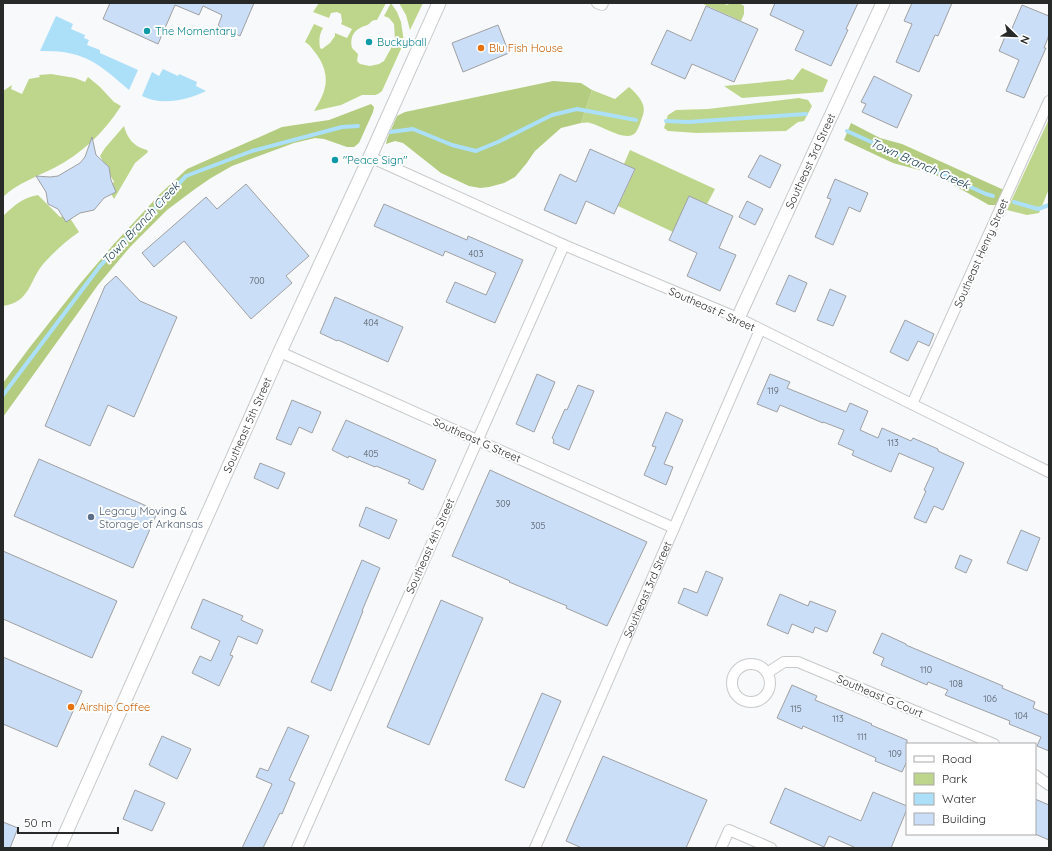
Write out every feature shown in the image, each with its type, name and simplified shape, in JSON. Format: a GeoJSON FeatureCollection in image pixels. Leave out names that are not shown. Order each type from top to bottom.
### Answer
{"type":"FeatureCollection","features":[{"type":"Feature","properties":{"kind":"street","name":"Southeast 5th Street"},"geometry":{"type":"LineString","coordinates":[[59,848],[280,352],[439,3]]}},
{"type":"Feature","properties":{"kind":"street","name":"Southeast 3rd Street"},"geometry":{"type":"LineString","coordinates":[[738,318],[883,3]]}},
{"type":"Feature","properties":{"kind":"street","name":"Southeast Henry Street"},"geometry":{"type":"LineString","coordinates":[[912,404],[1049,101]]}},
{"type":"Feature","properties":{"kind":"street","name":"Southeast F Street"},"geometry":{"type":"LineString","coordinates":[[370,156],[564,245],[738,318],[1049,472]]}},
{"type":"Feature","properties":{"kind":"street","name":"Southeast 4th Street"},"geometry":{"type":"LineString","coordinates":[[297,848],[564,245]]}},
{"type":"Feature","properties":{"kind":"street","name":"Southeast 3rd Street"},"geometry":{"type":"LineString","coordinates":[[535,848],[760,330]]}},
{"type":"Feature","properties":{"kind":"street","name":"Southeast G Street"},"geometry":{"type":"LineString","coordinates":[[280,352],[674,528]]}},
{"type":"Feature","properties":{"kind":"street","name":"Southeast G Court"},"geometry":{"type":"LineString","coordinates":[[767,673],[784,662],[798,662],[992,743]]}},
{"type":"Feature","properties":{"kind":"street"},"geometry":{"type":"LineString","coordinates":[[1036,776],[1049,785]]}},
{"type":"Feature","properties":{"kind":"street"},"geometry":{"type":"LineString","coordinates":[[721,848],[729,830],[771,848]]}},
{"type":"Feature","properties":{"kind":"green space"},"geometry":{"type":"Polygon","coordinates":[[[319,3],[386,3],[377,20],[373,20],[368,25],[361,27],[353,34],[351,42],[352,48],[358,54],[357,61],[360,64],[370,66],[384,61],[395,41],[394,24],[389,18],[384,16],[391,3],[397,12],[401,22],[404,42],[382,91],[378,94],[362,95],[341,105],[314,111],[321,99],[326,80],[320,60],[311,47],[305,42],[314,24],[323,28],[319,40],[320,48],[322,49],[330,43],[335,36],[335,33],[347,38],[352,29],[341,24],[341,14],[337,12],[331,13],[329,18],[313,12],[319,3]]]}},
{"type":"Feature","properties":{"kind":"green space"},"geometry":{"type":"Polygon","coordinates":[[[399,3],[423,3],[410,30],[406,15],[399,3]]]}},
{"type":"Feature","properties":{"kind":"green space"},"geometry":{"type":"Polygon","coordinates":[[[701,3],[723,3],[727,5],[731,3],[738,3],[744,6],[744,14],[741,21],[701,3]]]}},
{"type":"Feature","properties":{"kind":"green space"},"geometry":{"type":"Polygon","coordinates":[[[802,68],[828,80],[823,92],[742,98],[724,86],[787,79],[793,80],[802,68]]]}},
{"type":"Feature","properties":{"kind":"green space"},"geometry":{"type":"Polygon","coordinates":[[[51,74],[75,78],[85,82],[88,77],[114,102],[121,106],[107,125],[83,149],[54,168],[21,184],[3,197],[3,91],[12,85],[11,89],[22,94],[29,79],[40,77],[39,75],[51,74]]]}},
{"type":"Feature","properties":{"kind":"green space"},"geometry":{"type":"Polygon","coordinates":[[[553,81],[581,83],[592,90],[581,123],[561,128],[535,151],[515,177],[504,183],[480,188],[469,186],[441,173],[403,143],[395,141],[386,144],[397,116],[405,112],[553,81]]]}},
{"type":"Feature","properties":{"kind":"green space"},"geometry":{"type":"Polygon","coordinates":[[[629,87],[638,96],[644,107],[639,126],[636,132],[632,135],[621,135],[595,124],[581,123],[592,90],[615,99],[629,87]]]}},
{"type":"Feature","properties":{"kind":"green space"},"geometry":{"type":"Polygon","coordinates":[[[799,98],[808,100],[812,106],[804,121],[798,122],[786,131],[697,133],[668,131],[664,128],[668,115],[676,110],[708,109],[799,98]]]}},
{"type":"Feature","properties":{"kind":"green space"},"geometry":{"type":"Polygon","coordinates":[[[371,104],[374,107],[373,112],[359,143],[354,147],[347,147],[324,139],[315,138],[294,143],[232,166],[211,178],[167,210],[130,247],[98,285],[3,417],[3,383],[79,285],[113,245],[160,194],[187,169],[282,127],[329,120],[371,104]]]}},
{"type":"Feature","properties":{"kind":"green space"},"geometry":{"type":"Polygon","coordinates":[[[1049,119],[1049,189],[1039,213],[1027,215],[1007,210],[1049,119]]]}},
{"type":"Feature","properties":{"kind":"green space"},"geometry":{"type":"Polygon","coordinates":[[[851,123],[880,138],[902,144],[1004,190],[998,205],[989,205],[934,174],[893,163],[844,140],[851,123]]]}},
{"type":"Feature","properties":{"kind":"green space"},"geometry":{"type":"Polygon","coordinates":[[[124,126],[132,141],[138,147],[147,150],[148,152],[135,163],[114,199],[108,188],[114,182],[100,156],[124,126]]]}},
{"type":"Feature","properties":{"kind":"green space"},"geometry":{"type":"Polygon","coordinates":[[[630,150],[715,189],[707,204],[689,196],[673,232],[618,206],[635,170],[624,164],[630,150]]]}},
{"type":"Feature","properties":{"kind":"green space"},"geometry":{"type":"Polygon","coordinates":[[[38,195],[60,217],[68,215],[79,232],[61,246],[44,263],[24,295],[19,300],[12,304],[3,306],[3,216],[23,200],[38,195]]]}},
{"type":"Feature","properties":{"kind":"water"},"geometry":{"type":"Polygon","coordinates":[[[56,16],[73,24],[71,29],[85,35],[84,38],[89,40],[87,45],[100,50],[100,53],[138,70],[129,90],[108,72],[89,60],[68,53],[40,51],[56,16]]]}},
{"type":"Feature","properties":{"kind":"water"},"geometry":{"type":"Polygon","coordinates":[[[163,69],[197,82],[196,86],[206,91],[191,97],[174,101],[157,101],[142,96],[152,72],[159,76],[163,69]]]}},
{"type":"Feature","properties":{"kind":"building","name":"The Momentary"},"geometry":{"type":"Polygon","coordinates":[[[110,3],[254,3],[240,36],[218,26],[222,15],[203,6],[199,15],[175,5],[158,44],[103,19],[110,3]]]}},
{"type":"Feature","properties":{"kind":"building"},"geometry":{"type":"Polygon","coordinates":[[[775,3],[858,3],[846,29],[848,30],[831,66],[795,50],[804,31],[770,15],[775,3]]]}},
{"type":"Feature","properties":{"kind":"building"},"geometry":{"type":"Polygon","coordinates":[[[912,3],[952,3],[938,36],[935,35],[919,72],[896,62],[912,24],[904,21],[912,3]]]}},
{"type":"Feature","properties":{"kind":"building"},"geometry":{"type":"Polygon","coordinates":[[[1022,5],[1049,16],[1049,35],[1044,48],[1046,48],[1024,98],[1006,91],[1019,60],[999,51],[1007,32],[1010,33],[1022,5]]]}},
{"type":"Feature","properties":{"kind":"building"},"geometry":{"type":"Polygon","coordinates":[[[706,6],[758,29],[734,82],[692,64],[685,79],[651,64],[667,30],[691,41],[706,6]]]}},
{"type":"Feature","properties":{"kind":"building","name":"Blu Fish House"},"geometry":{"type":"Polygon","coordinates":[[[498,25],[509,53],[463,72],[452,43],[498,25]]]}},
{"type":"Feature","properties":{"kind":"building"},"geometry":{"type":"Polygon","coordinates":[[[874,76],[912,95],[897,128],[862,112],[866,104],[861,102],[874,76]]]}},
{"type":"Feature","properties":{"kind":"building"},"geometry":{"type":"Polygon","coordinates":[[[92,137],[96,155],[109,167],[111,180],[116,192],[104,198],[94,210],[80,213],[66,222],[58,209],[48,204],[46,192],[36,176],[58,176],[80,163],[85,157],[92,137]]]}},
{"type":"Feature","properties":{"kind":"building"},"geometry":{"type":"Polygon","coordinates":[[[590,149],[635,169],[614,214],[586,201],[576,224],[544,210],[560,174],[576,182],[590,149]]]}},
{"type":"Feature","properties":{"kind":"building"},"geometry":{"type":"Polygon","coordinates":[[[760,155],[781,165],[770,188],[748,177],[760,155]]]}},
{"type":"Feature","properties":{"kind":"building"},"geometry":{"type":"Polygon","coordinates":[[[835,179],[868,193],[860,212],[849,207],[833,245],[815,237],[831,199],[827,198],[835,179]]]}},
{"type":"Feature","properties":{"kind":"building"},"geometry":{"type":"Polygon","coordinates":[[[246,184],[309,256],[286,276],[292,283],[251,319],[184,241],[154,267],[142,253],[206,197],[217,209],[246,184]]]}},
{"type":"Feature","properties":{"kind":"building"},"geometry":{"type":"Polygon","coordinates":[[[689,196],[733,216],[719,248],[736,255],[720,291],[687,276],[697,253],[669,240],[689,196]]]}},
{"type":"Feature","properties":{"kind":"building"},"geometry":{"type":"Polygon","coordinates":[[[747,201],[763,209],[755,225],[739,217],[747,201]]]}},
{"type":"Feature","properties":{"kind":"building"},"geometry":{"type":"Polygon","coordinates":[[[384,204],[467,240],[468,236],[523,260],[495,323],[446,302],[455,282],[486,295],[496,273],[445,251],[443,256],[374,226],[384,204]]]}},
{"type":"Feature","properties":{"kind":"building"},"geometry":{"type":"Polygon","coordinates":[[[789,275],[807,283],[795,312],[776,304],[789,275]]]}},
{"type":"Feature","properties":{"kind":"building"},"geometry":{"type":"Polygon","coordinates":[[[116,276],[140,301],[177,317],[134,417],[108,405],[90,446],[45,426],[105,286],[116,276]]]}},
{"type":"Feature","properties":{"kind":"building"},"geometry":{"type":"Polygon","coordinates":[[[830,289],[846,296],[833,326],[817,320],[830,289]]]}},
{"type":"Feature","properties":{"kind":"building"},"geometry":{"type":"Polygon","coordinates":[[[335,297],[403,327],[388,362],[320,333],[335,297]]]}},
{"type":"Feature","properties":{"kind":"building"},"geometry":{"type":"Polygon","coordinates":[[[905,320],[934,334],[929,346],[918,341],[908,361],[890,352],[905,320]]]}},
{"type":"Feature","properties":{"kind":"building"},"geometry":{"type":"Polygon","coordinates":[[[537,374],[555,382],[534,432],[516,424],[537,374]]]}},
{"type":"Feature","properties":{"kind":"building"},"geometry":{"type":"Polygon","coordinates":[[[770,374],[790,382],[787,388],[846,412],[850,403],[868,411],[860,430],[878,438],[882,428],[911,441],[913,438],[964,463],[943,510],[934,506],[926,523],[914,518],[934,468],[899,453],[891,472],[852,455],[854,451],[838,444],[844,430],[780,405],[777,412],[757,404],[770,374]]]}},
{"type":"Feature","properties":{"kind":"building"},"geometry":{"type":"Polygon","coordinates":[[[578,385],[594,391],[569,450],[553,443],[554,440],[552,438],[578,385]]]}},
{"type":"Feature","properties":{"kind":"building"},"geometry":{"type":"Polygon","coordinates":[[[292,400],[321,412],[312,433],[299,427],[291,445],[276,439],[292,400]]]}},
{"type":"Feature","properties":{"kind":"building"},"geometry":{"type":"Polygon","coordinates":[[[666,412],[683,420],[664,464],[673,467],[666,485],[644,475],[656,447],[652,446],[666,412]]]}},
{"type":"Feature","properties":{"kind":"building"},"geometry":{"type":"Polygon","coordinates":[[[346,420],[436,460],[423,490],[408,483],[410,480],[349,456],[348,458],[332,450],[346,420]]]}},
{"type":"Feature","properties":{"kind":"building"},"geometry":{"type":"Polygon","coordinates":[[[39,459],[158,511],[133,568],[14,516],[39,459]]]}},
{"type":"Feature","properties":{"kind":"building"},"geometry":{"type":"Polygon","coordinates":[[[260,463],[285,473],[278,489],[254,478],[260,463]]]}},
{"type":"Feature","properties":{"kind":"building"},"geometry":{"type":"Polygon","coordinates":[[[490,470],[647,542],[607,626],[566,608],[567,606],[452,556],[490,470]]]}},
{"type":"Feature","properties":{"kind":"building"},"geometry":{"type":"Polygon","coordinates":[[[366,507],[397,520],[389,539],[359,526],[366,507]]]}},
{"type":"Feature","properties":{"kind":"building"},"geometry":{"type":"Polygon","coordinates":[[[1021,530],[1040,538],[1027,571],[1007,563],[1021,530]]]}},
{"type":"Feature","properties":{"kind":"building"},"geometry":{"type":"Polygon","coordinates":[[[3,551],[117,601],[92,658],[3,619],[3,551]]]}},
{"type":"Feature","properties":{"kind":"building"},"geometry":{"type":"Polygon","coordinates":[[[960,555],[972,560],[966,573],[955,568],[960,555]]]}},
{"type":"Feature","properties":{"kind":"building"},"geometry":{"type":"Polygon","coordinates":[[[362,560],[380,568],[331,691],[311,682],[362,560]]]}},
{"type":"Feature","properties":{"kind":"building"},"geometry":{"type":"Polygon","coordinates":[[[706,571],[723,578],[707,616],[678,603],[684,588],[697,593],[706,571]]]}},
{"type":"Feature","properties":{"kind":"building"},"geometry":{"type":"Polygon","coordinates":[[[780,594],[808,606],[810,601],[836,611],[827,632],[815,627],[813,633],[792,624],[788,634],[767,625],[780,594]]]}},
{"type":"Feature","properties":{"kind":"building"},"geometry":{"type":"Polygon","coordinates":[[[203,599],[243,616],[241,620],[263,630],[257,644],[238,636],[230,655],[233,656],[219,686],[192,673],[200,656],[211,661],[220,641],[191,628],[203,599]]]}},
{"type":"Feature","properties":{"kind":"building"},"geometry":{"type":"Polygon","coordinates":[[[441,600],[483,618],[429,745],[387,727],[441,600]]]}},
{"type":"Feature","properties":{"kind":"building"},"geometry":{"type":"Polygon","coordinates":[[[882,633],[906,645],[1003,686],[1002,688],[1035,702],[1033,708],[1049,715],[1049,751],[1037,746],[1041,737],[1009,724],[1010,721],[945,695],[948,690],[928,682],[927,685],[881,665],[884,658],[873,653],[882,633]]]}},
{"type":"Feature","properties":{"kind":"building"},"geometry":{"type":"Polygon","coordinates":[[[3,657],[82,691],[57,747],[3,724],[3,657]]]}},
{"type":"Feature","properties":{"kind":"building"},"geometry":{"type":"Polygon","coordinates":[[[792,685],[817,696],[815,700],[907,740],[906,763],[902,772],[875,761],[876,758],[803,726],[802,729],[777,718],[792,685]]]}},
{"type":"Feature","properties":{"kind":"building"},"geometry":{"type":"Polygon","coordinates":[[[542,693],[561,701],[524,788],[505,780],[542,693]]]}},
{"type":"Feature","properties":{"kind":"building"},"geometry":{"type":"Polygon","coordinates":[[[288,727],[309,736],[289,780],[295,783],[282,814],[280,813],[263,848],[242,848],[272,784],[256,777],[260,768],[268,771],[288,727]]]}},
{"type":"Feature","properties":{"kind":"building"},"geometry":{"type":"Polygon","coordinates":[[[162,736],[191,749],[177,779],[149,765],[162,736]]]}},
{"type":"Feature","properties":{"kind":"building"},"geometry":{"type":"Polygon","coordinates":[[[603,756],[707,800],[686,848],[582,848],[566,841],[603,756]]]}},
{"type":"Feature","properties":{"kind":"building"},"geometry":{"type":"Polygon","coordinates":[[[785,788],[861,821],[873,792],[906,806],[906,811],[891,848],[856,848],[829,836],[824,847],[770,823],[785,788]]]}},
{"type":"Feature","properties":{"kind":"building"},"geometry":{"type":"Polygon","coordinates":[[[135,790],[165,803],[152,831],[123,819],[135,790]]]}},
{"type":"Feature","properties":{"kind":"building"},"geometry":{"type":"Polygon","coordinates":[[[1036,799],[1049,805],[1049,840],[1036,834],[1036,799]]]}},
{"type":"Feature","properties":{"kind":"building"},"geometry":{"type":"Polygon","coordinates":[[[3,822],[18,828],[10,848],[3,848],[3,822]]]}},
{"type":"Feature","properties":{"kind":"waterway","name":"Town Branch Creek"},"geometry":{"type":"LineString","coordinates":[[390,132],[413,129],[452,145],[476,151],[498,142],[552,115],[577,109],[636,120]]}},
{"type":"Feature","properties":{"kind":"waterway","name":"Town Branch Creek"},"geometry":{"type":"LineString","coordinates":[[666,121],[688,122],[806,114]]}},
{"type":"Feature","properties":{"kind":"waterway","name":"Town Branch Creek"},"geometry":{"type":"LineString","coordinates":[[3,395],[100,266],[186,176],[252,151],[342,127],[358,126]]}},
{"type":"Feature","properties":{"kind":"waterway","name":"Town Branch Creek"},"geometry":{"type":"LineString","coordinates":[[847,131],[993,196]]}},
{"type":"Feature","properties":{"kind":"waterway","name":"Town Branch Creek"},"geometry":{"type":"LineString","coordinates":[[1014,202],[1038,209],[1049,205]]}},
{"type":"Feature","properties":{"kind":"place","name":"The Momentary"},"geometry":{"type":"Point","coordinates":[147,31]}},
{"type":"Feature","properties":{"kind":"place","name":"Buckyball"},"geometry":{"type":"Point","coordinates":[369,42]}},
{"type":"Feature","properties":{"kind":"place","name":"Blu Fish House"},"geometry":{"type":"Point","coordinates":[481,48]}},
{"type":"Feature","properties":{"kind":"place","name":"\"Peace Sign\""},"geometry":{"type":"Point","coordinates":[335,160]}},
{"type":"Feature","properties":{"kind":"place","name":"Legacy Moving & Storage of Arkansas"},"geometry":{"type":"Point","coordinates":[91,517]}},
{"type":"Feature","properties":{"kind":"place","name":"Airship Coffee"},"geometry":{"type":"Point","coordinates":[71,707]}}]}
